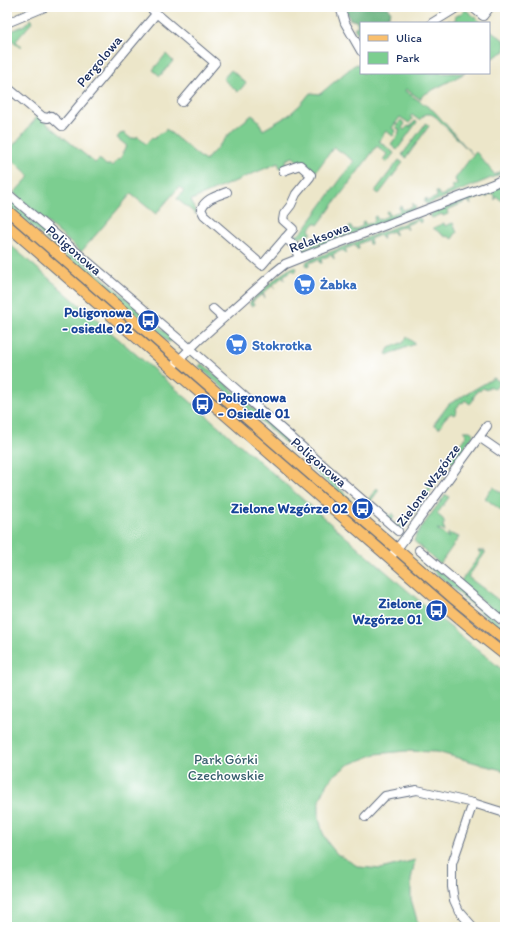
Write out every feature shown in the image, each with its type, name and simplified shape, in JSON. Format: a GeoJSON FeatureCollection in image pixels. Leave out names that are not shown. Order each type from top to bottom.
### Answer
{"type":"FeatureCollection","features":[{"type":"Feature","properties":{"kind":"main road","name":"Poligonowa"},"geometry":{"type":"LineString","coordinates":[[7,210],[467,610],[505,640]]}},
{"type":"Feature","properties":{"kind":"main road","name":"Poligonowa"},"geometry":{"type":"LineString","coordinates":[[7,225],[476,633],[505,655]]}},
{"type":"Feature","properties":{"kind":"street"},"geometry":{"type":"LineString","coordinates":[[7,23],[45,7]]}},
{"type":"Feature","properties":{"kind":"street"},"geometry":{"type":"LineString","coordinates":[[149,7],[215,63],[182,102]]}},
{"type":"Feature","properties":{"kind":"street"},"geometry":{"type":"LineString","coordinates":[[340,7],[345,23],[360,50]]}},
{"type":"Feature","properties":{"kind":"street"},"geometry":{"type":"LineString","coordinates":[[434,22],[458,7]]}},
{"type":"Feature","properties":{"kind":"street"},"geometry":{"type":"LineString","coordinates":[[472,7],[483,16],[490,7]]}},
{"type":"Feature","properties":{"kind":"street","name":"Pergolowa"},"geometry":{"type":"LineString","coordinates":[[7,86],[43,117],[46,118],[52,116],[62,126],[156,14]]}},
{"type":"Feature","properties":{"kind":"street"},"geometry":{"type":"LineString","coordinates":[[227,192],[208,199],[203,204],[201,209],[204,215],[262,264],[293,229],[283,220],[284,214],[291,205],[296,194],[311,175],[300,165],[283,171]]}},
{"type":"Feature","properties":{"kind":"street","name":"Relaksowa"},"geometry":{"type":"LineString","coordinates":[[172,369],[199,340],[285,264],[493,184],[505,178]]}},
{"type":"Feature","properties":{"kind":"street"},"geometry":{"type":"LineString","coordinates":[[7,193],[190,349],[398,531]]}},
{"type":"Feature","properties":{"kind":"street"},"geometry":{"type":"LineString","coordinates":[[285,238],[294,245],[299,258]]}},
{"type":"Feature","properties":{"kind":"street"},"geometry":{"type":"LineString","coordinates":[[213,309],[223,318]]}},
{"type":"Feature","properties":{"kind":"street","name":"Zielone Wzgórze"},"geometry":{"type":"LineString","coordinates":[[390,558],[487,426]]}},
{"type":"Feature","properties":{"kind":"street"},"geometry":{"type":"LineString","coordinates":[[479,437],[505,455]]}},
{"type":"Feature","properties":{"kind":"street"},"geometry":{"type":"LineString","coordinates":[[419,550],[505,624]]}},
{"type":"Feature","properties":{"kind":"street"},"geometry":{"type":"LineString","coordinates":[[365,816],[385,796],[418,790],[505,813]]}},
{"type":"Feature","properties":{"kind":"street"},"geometry":{"type":"LineString","coordinates":[[473,804],[452,864],[452,888],[454,900],[459,911],[473,927]]}},
{"type":"Feature","properties":{"kind":"green space"},"geometry":{"type":"Polygon","coordinates":[[[345,7],[388,7],[391,12],[390,15],[378,22],[360,22],[360,32],[357,33],[354,28],[358,25],[355,20],[350,20],[345,7]]]}},
{"type":"Feature","properties":{"kind":"green space"},"geometry":{"type":"Polygon","coordinates":[[[466,10],[481,22],[451,22],[456,19],[455,17],[466,10]]]}},
{"type":"Feature","properties":{"kind":"green space"},"geometry":{"type":"Polygon","coordinates":[[[31,19],[33,21],[16,41],[22,47],[21,48],[7,36],[7,33],[25,25],[31,19]]]}},
{"type":"Feature","properties":{"kind":"green space"},"geometry":{"type":"Polygon","coordinates":[[[490,30],[505,41],[505,51],[490,59],[490,30]]]}},
{"type":"Feature","properties":{"kind":"green space"},"geometry":{"type":"Polygon","coordinates":[[[166,54],[173,61],[160,76],[153,70],[166,54]]]}},
{"type":"Feature","properties":{"kind":"green space"},"geometry":{"type":"Polygon","coordinates":[[[357,64],[360,66],[360,74],[463,74],[423,95],[420,99],[406,89],[405,91],[434,111],[472,154],[436,117],[431,114],[426,114],[419,120],[412,115],[410,117],[413,119],[409,123],[400,117],[392,128],[396,131],[393,136],[386,131],[379,141],[394,153],[387,162],[383,160],[387,154],[377,146],[318,225],[315,223],[309,230],[312,233],[296,239],[293,236],[302,232],[354,161],[334,147],[314,174],[293,157],[286,160],[287,165],[280,168],[278,163],[191,200],[197,215],[177,199],[184,191],[179,187],[156,214],[131,194],[81,252],[14,193],[30,176],[7,155],[7,153],[38,116],[95,163],[98,160],[101,160],[106,165],[112,166],[118,159],[119,160],[127,146],[117,138],[120,134],[124,133],[130,138],[136,138],[137,136],[146,144],[152,137],[154,139],[158,134],[166,129],[205,161],[233,130],[252,115],[258,120],[263,130],[289,115],[310,93],[320,94],[357,64]]]}},
{"type":"Feature","properties":{"kind":"green space"},"geometry":{"type":"Polygon","coordinates":[[[231,70],[246,83],[238,92],[223,79],[231,70]]]}},
{"type":"Feature","properties":{"kind":"green space"},"geometry":{"type":"Polygon","coordinates":[[[401,120],[405,124],[402,128],[404,130],[408,126],[410,127],[415,121],[417,122],[397,150],[391,145],[399,134],[398,133],[400,131],[396,127],[401,120]]]}},
{"type":"Feature","properties":{"kind":"green space"},"geometry":{"type":"Polygon","coordinates":[[[426,123],[429,126],[406,158],[402,155],[426,123]]]}},
{"type":"Feature","properties":{"kind":"green space"},"geometry":{"type":"Polygon","coordinates":[[[476,152],[495,175],[505,168],[505,171],[428,204],[425,203],[426,198],[427,201],[437,197],[436,192],[438,192],[440,196],[454,190],[452,186],[457,184],[455,179],[476,152]]]}},
{"type":"Feature","properties":{"kind":"green space"},"geometry":{"type":"Polygon","coordinates":[[[399,160],[403,163],[379,194],[375,191],[399,160]]]}},
{"type":"Feature","properties":{"kind":"green space"},"geometry":{"type":"Polygon","coordinates":[[[498,187],[502,188],[505,194],[505,203],[497,197],[495,200],[495,195],[488,194],[487,198],[485,195],[470,201],[471,205],[468,201],[447,210],[448,214],[443,216],[442,214],[432,218],[430,216],[432,213],[498,187]]]}},
{"type":"Feature","properties":{"kind":"green space"},"geometry":{"type":"Polygon","coordinates":[[[7,196],[32,218],[29,219],[33,223],[37,222],[173,338],[170,342],[167,341],[146,317],[140,317],[127,309],[7,205],[7,196]]]}},
{"type":"Feature","properties":{"kind":"green space"},"geometry":{"type":"Polygon","coordinates":[[[412,204],[416,207],[415,209],[306,252],[301,251],[300,249],[302,247],[303,249],[313,245],[312,241],[314,240],[316,244],[326,240],[324,236],[326,235],[328,239],[338,236],[337,231],[339,230],[341,235],[351,231],[349,226],[351,226],[353,230],[363,226],[362,222],[364,221],[366,225],[375,221],[374,217],[376,216],[378,220],[388,216],[386,212],[388,211],[390,215],[400,211],[399,207],[401,206],[403,210],[413,207],[412,204]]]}},
{"type":"Feature","properties":{"kind":"green space"},"geometry":{"type":"Polygon","coordinates":[[[418,218],[421,219],[420,223],[418,220],[406,225],[407,230],[404,226],[394,230],[395,235],[392,231],[382,235],[383,239],[380,235],[370,239],[371,244],[369,244],[368,240],[358,244],[359,249],[357,249],[355,245],[345,249],[346,254],[343,250],[333,254],[334,259],[331,255],[321,259],[322,263],[320,263],[319,259],[309,263],[309,266],[306,264],[307,261],[418,218]]]}},
{"type":"Feature","properties":{"kind":"green space"},"geometry":{"type":"Polygon","coordinates":[[[444,223],[445,226],[453,223],[457,233],[452,239],[448,236],[446,237],[433,228],[444,223]]]}},
{"type":"Feature","properties":{"kind":"green space","name":"Park Górki Czechowskie"},"geometry":{"type":"Polygon","coordinates":[[[7,242],[438,617],[505,672],[505,771],[437,752],[405,751],[376,754],[348,765],[332,777],[324,790],[319,803],[319,817],[322,831],[328,843],[337,854],[359,867],[381,869],[415,860],[411,880],[411,899],[419,927],[7,927],[7,242]]]}},
{"type":"Feature","properties":{"kind":"green space"},"geometry":{"type":"Polygon","coordinates":[[[294,267],[297,268],[295,272],[293,270],[283,276],[285,280],[282,277],[273,285],[275,289],[272,286],[263,293],[265,298],[262,294],[252,302],[254,305],[250,305],[250,302],[271,283],[294,267]]]}},
{"type":"Feature","properties":{"kind":"green space"},"geometry":{"type":"Polygon","coordinates":[[[407,337],[415,344],[387,355],[386,354],[389,348],[401,343],[402,344],[407,337]]]}},
{"type":"Feature","properties":{"kind":"green space"},"geometry":{"type":"Polygon","coordinates":[[[203,364],[336,481],[337,485],[353,503],[324,480],[281,439],[199,367],[203,364]]]}},
{"type":"Feature","properties":{"kind":"green space"},"geometry":{"type":"Polygon","coordinates":[[[494,378],[500,382],[495,389],[490,386],[487,390],[483,388],[480,391],[478,390],[470,404],[465,400],[463,403],[461,402],[454,415],[451,413],[447,416],[439,428],[434,424],[449,404],[494,378]]]}},
{"type":"Feature","properties":{"kind":"green space"},"geometry":{"type":"Polygon","coordinates":[[[464,431],[470,431],[474,434],[454,462],[451,462],[448,459],[448,456],[451,457],[467,435],[464,431]]]}},
{"type":"Feature","properties":{"kind":"green space"},"geometry":{"type":"Polygon","coordinates":[[[442,466],[446,469],[446,472],[436,483],[402,531],[367,501],[377,488],[379,490],[370,502],[390,516],[393,513],[394,516],[392,521],[400,527],[442,469],[440,467],[442,466]]]}},
{"type":"Feature","properties":{"kind":"green space"},"geometry":{"type":"Polygon","coordinates":[[[493,487],[505,495],[505,508],[502,511],[485,498],[493,487]]]}},
{"type":"Feature","properties":{"kind":"green space"},"geometry":{"type":"Polygon","coordinates":[[[445,495],[449,497],[437,514],[445,522],[443,525],[445,531],[437,529],[449,538],[448,533],[459,537],[440,564],[414,541],[416,535],[445,495]]]}},
{"type":"Feature","properties":{"kind":"green space"},"geometry":{"type":"Polygon","coordinates":[[[478,551],[485,551],[485,553],[468,577],[505,605],[505,620],[460,582],[481,554],[478,551]]]}},
{"type":"Feature","properties":{"kind":"green space"},"geometry":{"type":"Polygon","coordinates":[[[420,554],[505,627],[505,633],[417,557],[420,554]]]}},
{"type":"Feature","properties":{"kind":"place","name":"Żabka"},"geometry":{"type":"Point","coordinates":[305,284]}},
{"type":"Feature","properties":{"kind":"place","name":"Poligonowa - osiedle 02"},"geometry":{"type":"Point","coordinates":[148,320]}},
{"type":"Feature","properties":{"kind":"place","name":"Stokrotka"},"geometry":{"type":"Point","coordinates":[237,345]}},
{"type":"Feature","properties":{"kind":"place","name":"Poligonowa - Osiedle 01"},"geometry":{"type":"Point","coordinates":[202,405]}},
{"type":"Feature","properties":{"kind":"place","name":"Zielone Wzgórze 02"},"geometry":{"type":"Point","coordinates":[363,508]}},
{"type":"Feature","properties":{"kind":"place","name":"Zielone Wzgórze 01"},"geometry":{"type":"Point","coordinates":[437,611]}}]}
